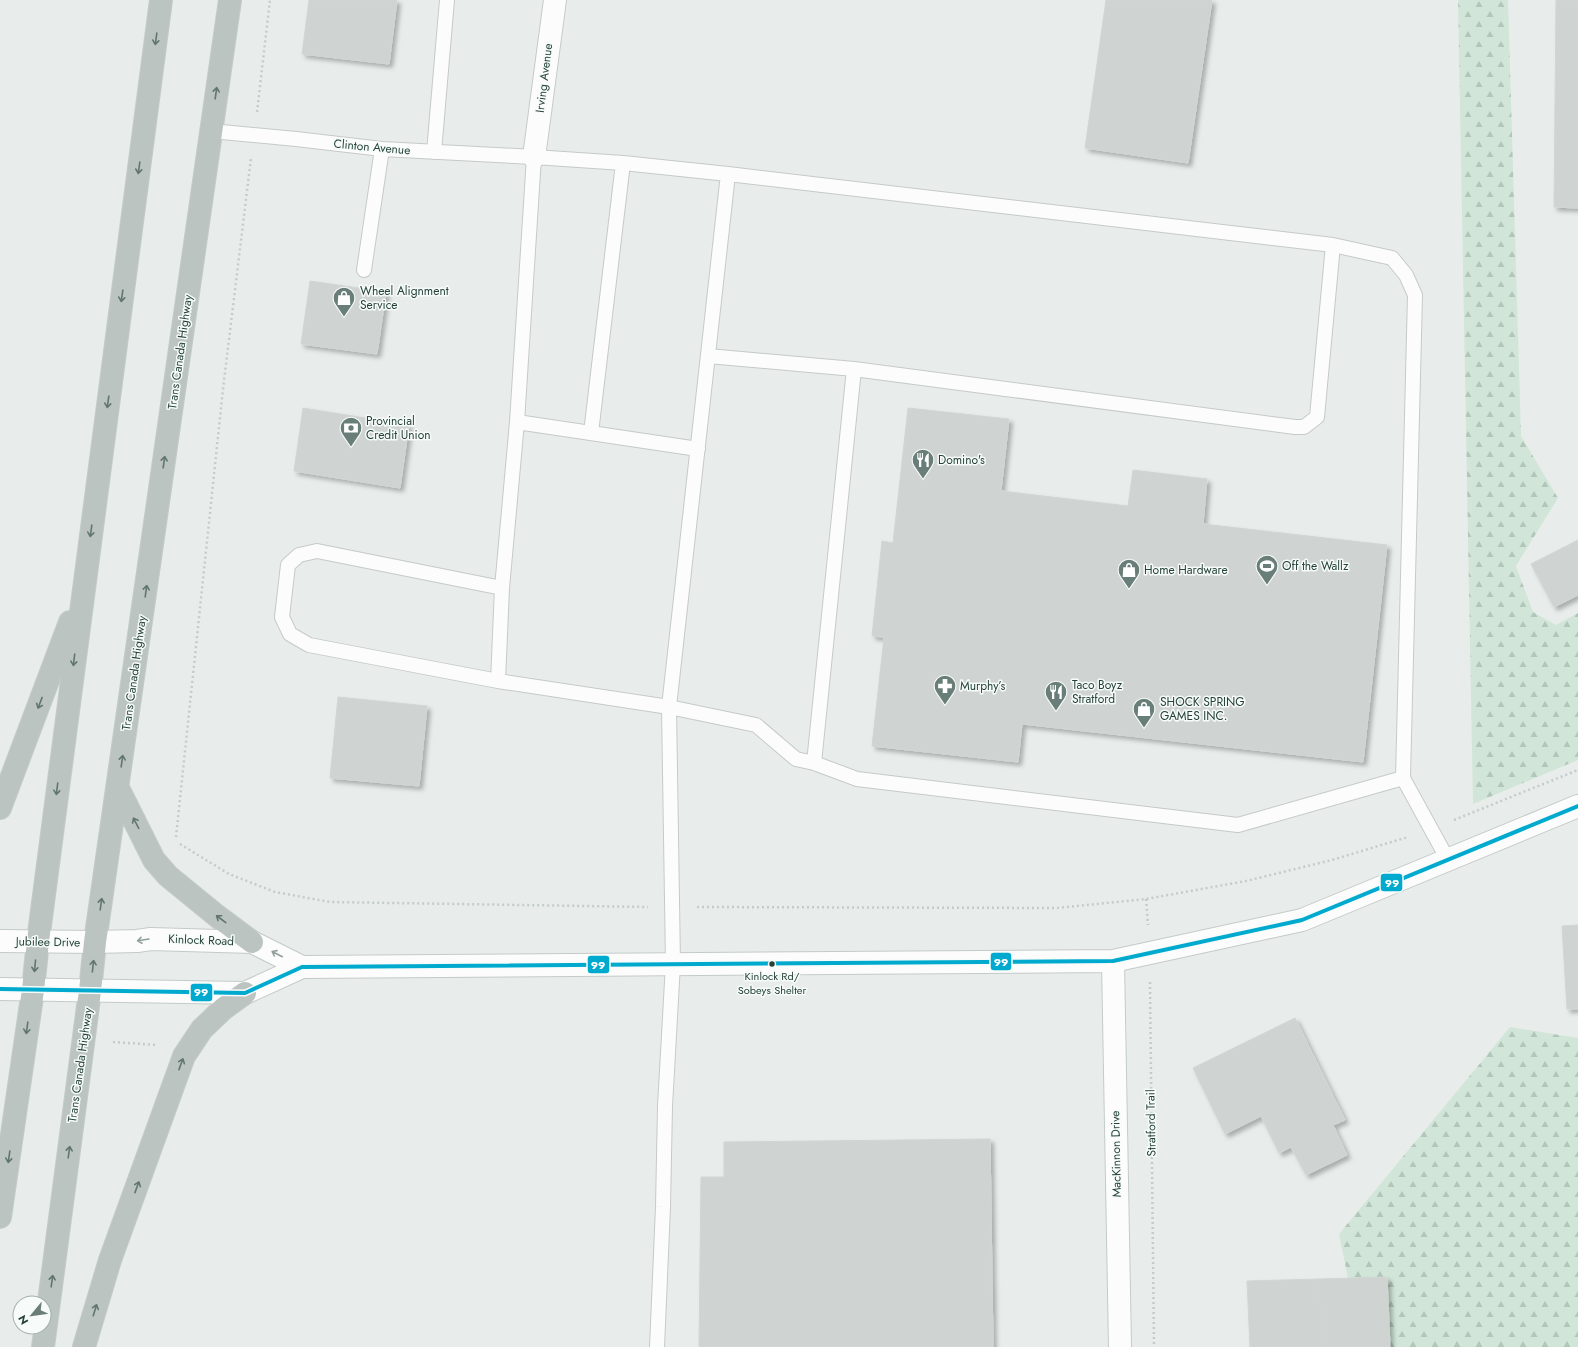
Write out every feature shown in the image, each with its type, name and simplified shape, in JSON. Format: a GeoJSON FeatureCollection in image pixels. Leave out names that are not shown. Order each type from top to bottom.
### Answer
{"type":"FeatureCollection","features":[{"type":"Feature","properties":{"kind":"highway"},"geometry":{"type":"LineString","coordinates":[[0,1211],[33,990],[83,587],[161,0]]}},
{"type":"Feature","properties":{"kind":"highway","name":"Trans Canada Highway"},"geometry":{"type":"LineString","coordinates":[[43,1347],[90,991],[95,942],[230,0]]}},
{"type":"Feature","properties":{"kind":"highway"},"geometry":{"type":"LineString","coordinates":[[0,808],[83,587]]}},
{"type":"Feature","properties":{"kind":"highway"},"geometry":{"type":"LineString","coordinates":[[118,788],[154,860],[168,876],[252,942]]}},
{"type":"Feature","properties":{"kind":"highway"},"geometry":{"type":"LineString","coordinates":[[84,1347],[110,1260],[184,1056],[202,1029],[223,1009],[245,993]]}},
{"type":"Feature","properties":{"kind":"street","name":"Irving Avenue"},"geometry":{"type":"LineString","coordinates":[[534,157],[555,0]]}},
{"type":"Feature","properties":{"kind":"street","name":"Kinlock Road"},"geometry":{"type":"LineString","coordinates":[[90,991],[245,993],[302,967],[1113,961],[1302,920],[1578,806]]}},
{"type":"Feature","properties":{"kind":"street","name":"Kinlock Road"},"geometry":{"type":"LineString","coordinates":[[95,942],[137,941],[151,939],[252,942],[302,967]]}},
{"type":"Feature","properties":{"kind":"street","name":"Jubilee Drive"},"geometry":{"type":"LineString","coordinates":[[0,941],[95,942]]}},
{"type":"Feature","properties":{"kind":"street","name":"MacKinnon Drive"},"geometry":{"type":"LineString","coordinates":[[1113,961],[1120,1347]]}},
{"type":"Feature","properties":{"kind":"street"},"geometry":{"type":"LineString","coordinates":[[0,989],[90,991]]}},
{"type":"Feature","properties":{"kind":"lane"},"geometry":{"type":"LineString","coordinates":[[434,152],[447,0]]}},
{"type":"Feature","properties":{"kind":"lane","name":"Clinton Avenue"},"geometry":{"type":"LineString","coordinates":[[211,131],[382,149],[623,163],[728,174],[1333,245],[1392,258],[1406,275],[1415,295],[1403,778]]}},
{"type":"Feature","properties":{"kind":"lane"},"geometry":{"type":"LineString","coordinates":[[364,270],[382,149]]}},
{"type":"Feature","properties":{"kind":"lane"},"geometry":{"type":"LineString","coordinates":[[498,681],[502,588],[511,506],[534,157]]}},
{"type":"Feature","properties":{"kind":"lane"},"geometry":{"type":"LineString","coordinates":[[592,433],[623,163]]}},
{"type":"Feature","properties":{"kind":"lane"},"geometry":{"type":"LineString","coordinates":[[657,1347],[663,1207],[665,1106],[673,964],[669,707],[728,174]]}},
{"type":"Feature","properties":{"kind":"lane"},"geometry":{"type":"LineString","coordinates":[[708,356],[854,370],[1304,427],[1317,418],[1333,245]]}},
{"type":"Feature","properties":{"kind":"lane"},"geometry":{"type":"LineString","coordinates":[[814,763],[854,370]]}},
{"type":"Feature","properties":{"kind":"lane"},"geometry":{"type":"LineString","coordinates":[[517,422],[698,449]]}},
{"type":"Feature","properties":{"kind":"lane"},"geometry":{"type":"LineString","coordinates":[[502,588],[317,551],[299,555],[288,565],[282,617],[290,634],[308,645],[498,681],[669,707],[756,725],[796,759],[814,763],[857,779],[1238,824],[1403,778],[1448,860]]}},
{"type":"Feature","properties":{"kind":"path"},"geometry":{"type":"LineString","coordinates":[[256,119],[270,0]]}},
{"type":"Feature","properties":{"kind":"path"},"geometry":{"type":"LineString","coordinates":[[252,151],[222,397],[175,841],[229,874],[275,892],[330,902],[672,907],[1057,908],[1146,899],[1246,880],[1325,861],[1431,830],[1578,770]]}},
{"type":"Feature","properties":{"kind":"path","name":"Stratford Trail"},"geometry":{"type":"LineString","coordinates":[[1146,899],[1150,953],[1154,1347]]}},
{"type":"Feature","properties":{"kind":"path"},"geometry":{"type":"LineString","coordinates":[[106,1041],[160,1045]]}},
{"type":"Feature","properties":{"kind":"green space"},"geometry":{"type":"Polygon","coordinates":[[[1458,0],[1508,0],[1521,436],[1558,498],[1516,566],[1533,612],[1556,625],[1578,613],[1578,760],[1473,804],[1458,0]]]}},
{"type":"Feature","properties":{"kind":"green space"},"geometry":{"type":"Polygon","coordinates":[[[1510,1027],[1578,1038],[1578,1347],[1362,1347],[1339,1234],[1510,1027]]]}},
{"type":"Feature","properties":{"kind":"building"},"geometry":{"type":"Polygon","coordinates":[[[309,0],[397,0],[389,64],[302,54],[309,0]]]}},
{"type":"Feature","properties":{"kind":"building"},"geometry":{"type":"Polygon","coordinates":[[[1106,0],[1212,0],[1188,163],[1085,148],[1106,0]]]}},
{"type":"Feature","properties":{"kind":"building"},"geometry":{"type":"Polygon","coordinates":[[[1556,0],[1578,0],[1578,208],[1554,207],[1556,0]]]}},
{"type":"Feature","properties":{"kind":"building","name":"Wheel Alignment Service"},"geometry":{"type":"Polygon","coordinates":[[[310,281],[386,292],[377,354],[301,344],[310,281]]]}},
{"type":"Feature","properties":{"kind":"building","name":"Provincial Credit Union"},"geometry":{"type":"Polygon","coordinates":[[[303,408],[409,425],[400,488],[294,471],[303,408]]]}},
{"type":"Feature","properties":{"kind":"building","name":"Home Hardware"},"geometry":{"type":"Polygon","coordinates":[[[908,408],[1009,419],[1001,491],[1128,506],[1133,470],[1207,479],[1203,524],[1387,545],[1363,762],[1022,724],[1018,762],[872,746],[884,637],[872,636],[882,541],[893,543],[908,408]]]}},
{"type":"Feature","properties":{"kind":"building"},"geometry":{"type":"Polygon","coordinates":[[[1578,540],[1578,595],[1554,607],[1531,564],[1578,540]]]}},
{"type":"Feature","properties":{"kind":"building"},"geometry":{"type":"Polygon","coordinates":[[[338,697],[427,706],[419,786],[330,778],[338,697]]]}},
{"type":"Feature","properties":{"kind":"building"},"geometry":{"type":"Polygon","coordinates":[[[1578,925],[1578,1009],[1567,1009],[1562,926],[1578,925]]]}},
{"type":"Feature","properties":{"kind":"building"},"geometry":{"type":"Polygon","coordinates":[[[1295,1018],[1345,1120],[1333,1125],[1347,1155],[1306,1175],[1291,1147],[1279,1153],[1261,1116],[1225,1134],[1193,1068],[1295,1018]]]}},
{"type":"Feature","properties":{"kind":"building"},"geometry":{"type":"Polygon","coordinates":[[[990,1139],[993,1347],[699,1347],[701,1177],[724,1177],[724,1142],[990,1139]]]}},
{"type":"Feature","properties":{"kind":"building"},"geometry":{"type":"Polygon","coordinates":[[[1387,1277],[1390,1347],[1322,1347],[1319,1279],[1387,1277]]]}},
{"type":"Feature","properties":{"kind":"building"},"geometry":{"type":"Polygon","coordinates":[[[1319,1279],[1322,1347],[1250,1347],[1247,1281],[1319,1279]]]}},
{"type":"Feature","properties":{"kind":"transit line","name":"99"},"geometry":{"type":"LineString","coordinates":[[0,989],[245,993],[302,967],[1113,961],[1302,920],[1578,806]]}},
{"type":"Feature","properties":{"kind":"place","name":"Wheel Alignment Service"},"geometry":{"type":"Point","coordinates":[344,318]}},
{"type":"Feature","properties":{"kind":"place","name":"Provincial Credit Union"},"geometry":{"type":"Point","coordinates":[351,448]}},
{"type":"Feature","properties":{"kind":"place","name":"Domino's"},"geometry":{"type":"Point","coordinates":[923,480]}},
{"type":"Feature","properties":{"kind":"place","name":"Off the Wallz"},"geometry":{"type":"Point","coordinates":[1267,586]}},
{"type":"Feature","properties":{"kind":"place","name":"Home Hardware"},"geometry":{"type":"Point","coordinates":[1129,590]}},
{"type":"Feature","properties":{"kind":"place","name":"Murphy’s"},"geometry":{"type":"Point","coordinates":[945,706]}},
{"type":"Feature","properties":{"kind":"place","name":"Taco Boyz Stratford"},"geometry":{"type":"Point","coordinates":[1056,712]}},
{"type":"Feature","properties":{"kind":"place","name":"SHOCK SPRING GAMES INC."},"geometry":{"type":"Point","coordinates":[1144,728]}},
{"type":"Feature","properties":{"kind":"place","name":"Kinlock Rd/ Sobeys Shelter"},"geometry":{"type":"Point","coordinates":[772,964]}}]}
